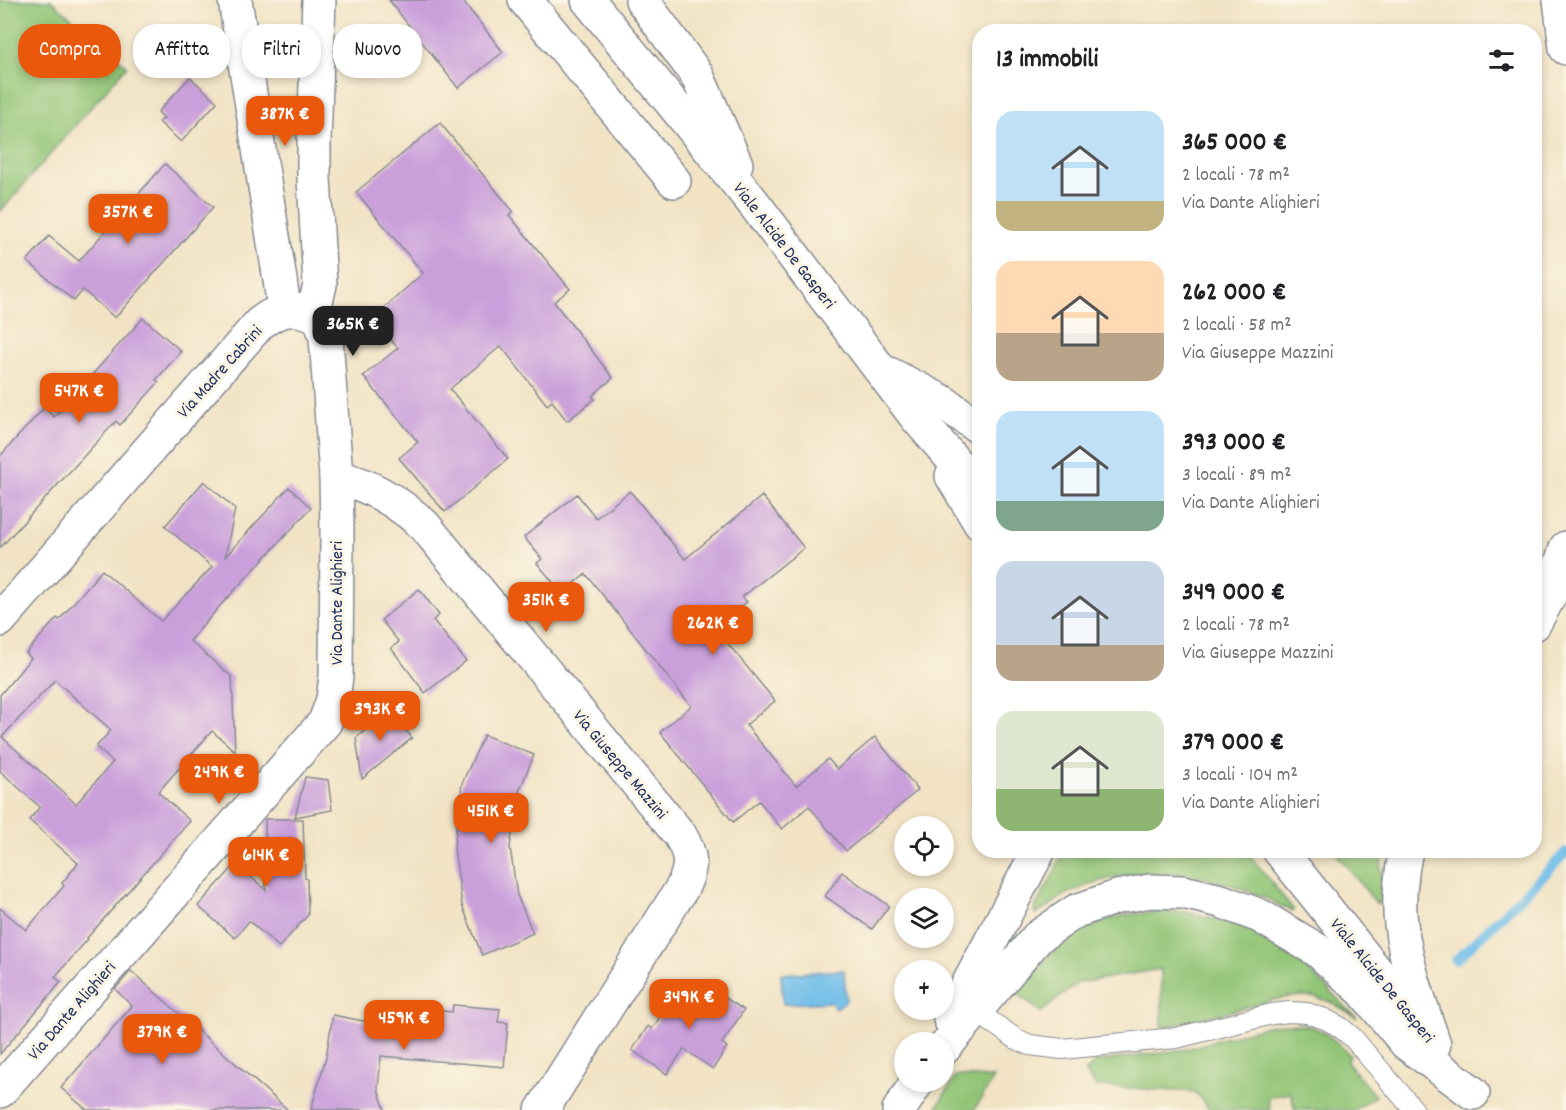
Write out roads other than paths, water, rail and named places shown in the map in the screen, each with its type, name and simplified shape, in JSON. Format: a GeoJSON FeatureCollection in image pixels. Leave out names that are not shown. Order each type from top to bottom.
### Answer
{"type":"FeatureCollection","features":[{"type":"Feature","properties":{"kind":"street"},"geometry":{"type":"LineString","coordinates":[[235,0],[279,269],[298,312],[320,285],[314,178],[319,0]]}},
{"type":"Feature","properties":{"kind":"street"},"geometry":{"type":"LineString","coordinates":[[525,0],[674,181]]}},
{"type":"Feature","properties":{"kind":"street","name":"Viale Alcide De Gasperi"},"geometry":{"type":"LineString","coordinates":[[588,0],[752,201],[917,418],[972,482]]}},
{"type":"Feature","properties":{"kind":"street"},"geometry":{"type":"LineString","coordinates":[[642,0],[697,75],[752,201]]}},
{"type":"Feature","properties":{"kind":"street"},"geometry":{"type":"LineString","coordinates":[[1560,0],[1566,48]]}},
{"type":"Feature","properties":{"kind":"street","name":"Via Dante Alighieri"},"geometry":{"type":"LineString","coordinates":[[0,1091],[325,722],[333,700],[336,676],[336,477],[326,338],[319,319],[298,312]]}},
{"type":"Feature","properties":{"kind":"street","name":"Via Madre Cabrini"},"geometry":{"type":"LineString","coordinates":[[0,620],[260,323],[272,315],[298,312]]}},
{"type":"Feature","properties":{"kind":"street"},"geometry":{"type":"LineString","coordinates":[[881,371],[943,402],[972,423]]}},
{"type":"Feature","properties":{"kind":"street"},"geometry":{"type":"LineString","coordinates":[[917,418],[972,510]]}},
{"type":"Feature","properties":{"kind":"street","name":"Via Giuseppe Mazzini"},"geometry":{"type":"LineString","coordinates":[[336,477],[353,481],[378,492],[404,508],[424,525],[680,835],[687,848],[691,861],[688,876],[682,888],[542,1110]]}},
{"type":"Feature","properties":{"kind":"street"},"geometry":{"type":"LineString","coordinates":[[1542,609],[1552,591],[1566,548]]}},
{"type":"Feature","properties":{"kind":"street"},"geometry":{"type":"LineString","coordinates":[[953,1032],[1036,858]]}},
{"type":"Feature","properties":{"kind":"street","name":"Viale Alcide De Gasperi"},"geometry":{"type":"LineString","coordinates":[[1285,858],[1480,1102]]}},
{"type":"Feature","properties":{"kind":"street"},"geometry":{"type":"LineString","coordinates":[[1404,858],[1400,923],[1412,980],[1434,1044]]}},
{"type":"Feature","properties":{"kind":"street"},"geometry":{"type":"LineString","coordinates":[[946,1032],[967,1006],[1038,937],[1076,911],[1117,897],[1150,891],[1183,892],[1221,901],[1260,916],[1317,951],[1363,992],[1406,1043],[1480,1102]]}},
{"type":"Feature","properties":{"kind":"street"},"geometry":{"type":"LineString","coordinates":[[899,1110],[910,1092]]}},
{"type":"Feature","properties":{"kind":"lane"},"geometry":{"type":"LineString","coordinates":[[967,1006],[1001,1030],[1023,1042],[1045,1048],[1062,1049],[1176,1038],[1272,1014],[1289,1011],[1307,1013],[1325,1018],[1353,1038],[1414,1110]]}},
{"type":"Feature","properties":{"kind":"water"},"geometry":{"type":"Polygon","coordinates":[[[844,970],[846,1001],[835,1009],[831,1002],[783,1004],[781,974],[844,970]]]}},
{"type":"Feature","properties":{"kind":"waterway"},"geometry":{"type":"LineString","coordinates":[[1456,960],[1566,852]]}}]}
